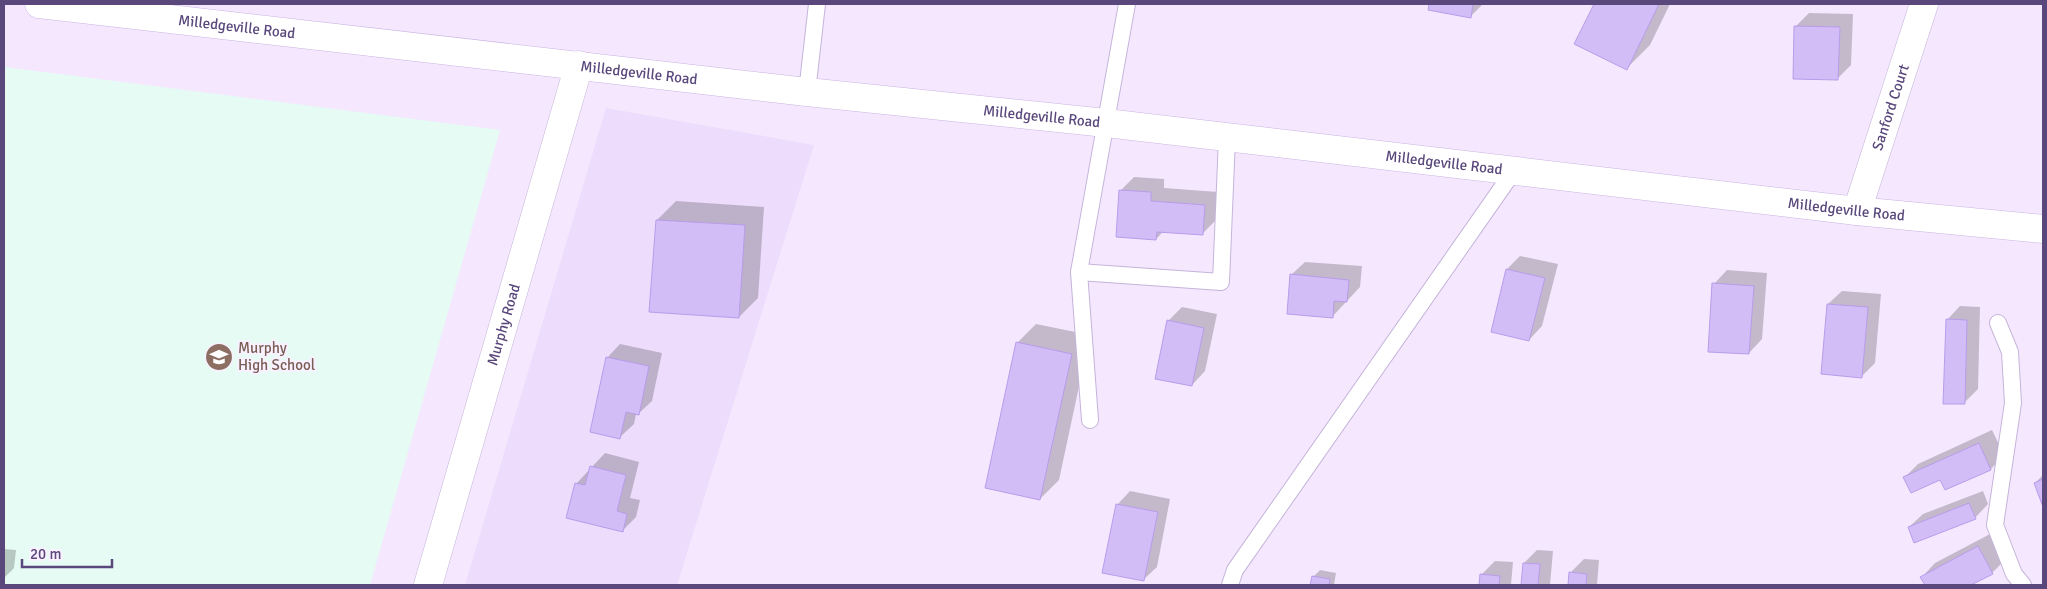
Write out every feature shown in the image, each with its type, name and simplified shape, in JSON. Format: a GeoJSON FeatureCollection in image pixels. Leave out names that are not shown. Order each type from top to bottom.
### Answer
{"type":"FeatureCollection","features":[{"type":"Feature","properties":{"kind":"street","name":"Milledgeville Road"},"geometry":{"type":"LineString","coordinates":[[39,4],[807,92],[1106,123],[1857,211],[2043,229]]}},
{"type":"Feature","properties":{"kind":"street","name":"Sanford Court"},"geometry":{"type":"LineString","coordinates":[[1857,211],[1924,4]]}},
{"type":"Feature","properties":{"kind":"street","name":"Murphy Road"},"geometry":{"type":"LineString","coordinates":[[428,585],[580,65]]}},
{"type":"Feature","properties":{"kind":"lane"},"geometry":{"type":"LineString","coordinates":[[807,92],[817,4]]}},
{"type":"Feature","properties":{"kind":"lane"},"geometry":{"type":"LineString","coordinates":[[1090,420],[1079,272],[1127,4]]}},
{"type":"Feature","properties":{"kind":"lane"},"geometry":{"type":"LineString","coordinates":[[1079,272],[1221,282],[1227,138]]}},
{"type":"Feature","properties":{"kind":"lane"},"geometry":{"type":"LineString","coordinates":[[1230,585],[1240,562],[1513,172]]}},
{"type":"Feature","properties":{"kind":"lane"},"geometry":{"type":"LineString","coordinates":[[1998,323],[2010,352],[2013,403],[1995,525],[2014,574],[2022,585]]}},
{"type":"Feature","properties":{"kind":"shaded area","name":"Murphy High School"},"geometry":{"type":"Polygon","coordinates":[[[4,67],[500,130],[370,585],[4,585],[4,67]]]}},
{"type":"Feature","properties":{"kind":"shaded area"},"geometry":{"type":"Polygon","coordinates":[[[606,108],[814,145],[677,585],[465,585],[606,108]]]}},
{"type":"Feature","properties":{"kind":"building"},"geometry":{"type":"Polygon","coordinates":[[[1429,4],[1473,4],[1471,18],[1428,10],[1429,4]]]}},
{"type":"Feature","properties":{"kind":"building"},"geometry":{"type":"Polygon","coordinates":[[[1594,4],[1659,4],[1627,70],[1574,44],[1594,4]]]}},
{"type":"Feature","properties":{"kind":"building"},"geometry":{"type":"Polygon","coordinates":[[[1794,26],[1840,27],[1838,80],[1793,79],[1794,26]]]}},
{"type":"Feature","properties":{"kind":"building"},"geometry":{"type":"Polygon","coordinates":[[[1119,190],[1151,192],[1151,201],[1205,205],[1203,235],[1157,232],[1156,240],[1116,237],[1119,190]]]}},
{"type":"Feature","properties":{"kind":"building"},"geometry":{"type":"Polygon","coordinates":[[[656,220],[745,225],[739,318],[649,312],[656,220]]]}},
{"type":"Feature","properties":{"kind":"building"},"geometry":{"type":"Polygon","coordinates":[[[1506,269],[1545,278],[1529,341],[1491,332],[1506,269]]]}},
{"type":"Feature","properties":{"kind":"building"},"geometry":{"type":"Polygon","coordinates":[[[1290,274],[1349,280],[1347,302],[1334,301],[1333,318],[1287,314],[1290,274]]]}},
{"type":"Feature","properties":{"kind":"building"},"geometry":{"type":"Polygon","coordinates":[[[1712,283],[1754,286],[1749,354],[1708,352],[1712,283]]]}},
{"type":"Feature","properties":{"kind":"building"},"geometry":{"type":"Polygon","coordinates":[[[1827,304],[1868,307],[1862,378],[1821,374],[1827,304]]]}},
{"type":"Feature","properties":{"kind":"building"},"geometry":{"type":"Polygon","coordinates":[[[1946,319],[1967,320],[1965,404],[1943,404],[1946,319]]]}},
{"type":"Feature","properties":{"kind":"building"},"geometry":{"type":"Polygon","coordinates":[[[1167,320],[1204,328],[1192,386],[1155,379],[1167,320]]]}},
{"type":"Feature","properties":{"kind":"building"},"geometry":{"type":"Polygon","coordinates":[[[1016,342],[1072,354],[1040,500],[985,488],[1016,342]]]}},
{"type":"Feature","properties":{"kind":"building"},"geometry":{"type":"Polygon","coordinates":[[[606,357],[649,366],[639,415],[626,412],[620,439],[590,432],[606,357]]]}},
{"type":"Feature","properties":{"kind":"building"},"geometry":{"type":"Polygon","coordinates":[[[1979,443],[1991,470],[1945,490],[1940,480],[1911,493],[1903,477],[1979,443]]]}},
{"type":"Feature","properties":{"kind":"building"},"geometry":{"type":"Polygon","coordinates":[[[590,466],[626,475],[617,511],[627,514],[623,532],[566,518],[575,483],[585,485],[590,466]]]}},
{"type":"Feature","properties":{"kind":"building"},"geometry":{"type":"Polygon","coordinates":[[[2043,479],[2043,507],[2034,483],[2043,479]]]}},
{"type":"Feature","properties":{"kind":"building"},"geometry":{"type":"Polygon","coordinates":[[[1969,503],[1976,519],[1914,543],[1908,527],[1969,503]]]}},
{"type":"Feature","properties":{"kind":"building"},"geometry":{"type":"Polygon","coordinates":[[[1116,504],[1158,512],[1144,581],[1102,573],[1116,504]]]}},
{"type":"Feature","properties":{"kind":"building"},"geometry":{"type":"Polygon","coordinates":[[[1978,546],[1993,574],[1971,585],[1925,585],[1920,577],[1978,546]]]}},
{"type":"Feature","properties":{"kind":"building"},"geometry":{"type":"Polygon","coordinates":[[[1523,563],[1540,564],[1538,585],[1521,585],[1523,563]]]}},
{"type":"Feature","properties":{"kind":"building"},"geometry":{"type":"Polygon","coordinates":[[[1569,572],[1587,574],[1586,585],[1568,585],[1569,572]]]}},
{"type":"Feature","properties":{"kind":"building"},"geometry":{"type":"Polygon","coordinates":[[[1480,574],[1500,576],[1499,585],[1479,585],[1480,574]]]}},
{"type":"Feature","properties":{"kind":"building"},"geometry":{"type":"Polygon","coordinates":[[[1312,576],[1330,579],[1329,585],[1310,585],[1312,576]]]}},
{"type":"Feature","properties":{"kind":"place","name":"Murphy High School"},"geometry":{"type":"Point","coordinates":[219,357]}}]}
